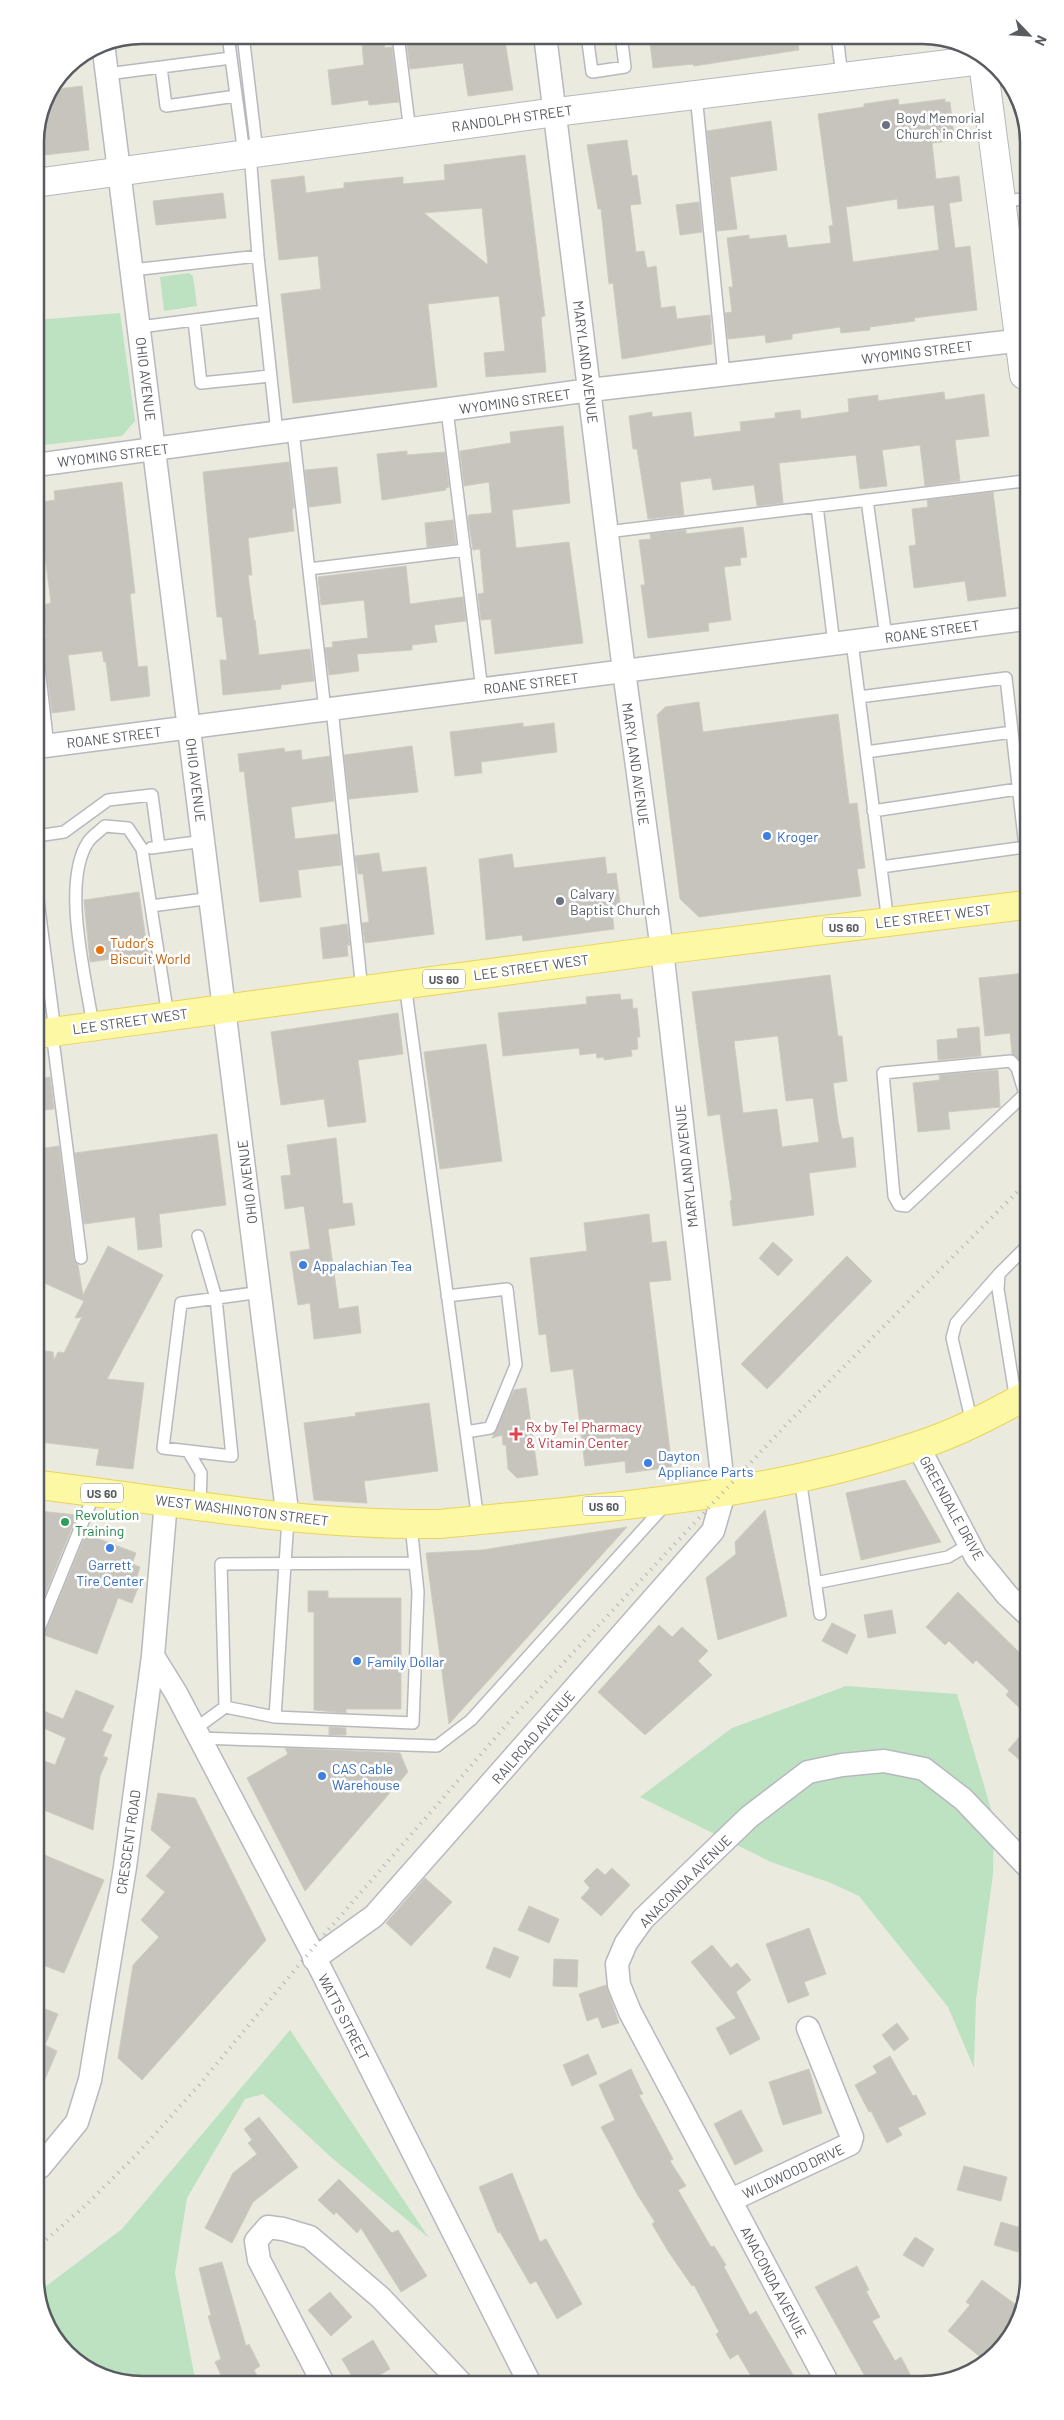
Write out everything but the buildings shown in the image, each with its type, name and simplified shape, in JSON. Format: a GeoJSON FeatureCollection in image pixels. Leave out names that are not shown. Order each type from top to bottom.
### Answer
{"type":"FeatureCollection","features":[{"type":"Feature","properties":{"kind":"main road","name":"RANDOLPH STREET"},"geometry":{"type":"LineString","coordinates":[[44,182],[556,112],[975,59]]}},
{"type":"Feature","properties":{"kind":"main road"},"geometry":{"type":"LineString","coordinates":[[986,67],[1012,200],[1020,312]]}},
{"type":"Feature","properties":{"kind":"main road","name":"LEE STREET WEST"},"geometry":{"type":"LineString","coordinates":[[48,1032],[662,950],[1020,906]]}},
{"type":"Feature","properties":{"kind":"main road","name":"WEST WASHINGTON STREET"},"geometry":{"type":"LineString","coordinates":[[44,1486],[288,1518],[411,1525],[478,1520],[724,1493],[827,1472],[918,1446],[972,1423],[1020,1399]]}},
{"type":"Feature","properties":{"kind":"street","name":"MARYLAND AVENUE"},"geometry":{"type":"LineString","coordinates":[[547,44],[624,671],[662,950],[724,1493]]}},
{"type":"Feature","properties":{"kind":"street","name":"OHIO AVENUE"},"geometry":{"type":"LineString","coordinates":[[104,51],[226,1008],[288,1518]]}},
{"type":"Feature","properties":{"kind":"street","name":"WYOMING STREET"},"geometry":{"type":"LineString","coordinates":[[44,464],[590,390],[1020,340]]}},
{"type":"Feature","properties":{"kind":"street","name":"ROANE STREET"},"geometry":{"type":"LineString","coordinates":[[44,746],[1020,620]]}},
{"type":"Feature","properties":{"kind":"street","name":"GREENDALE DRIVE"},"geometry":{"type":"LineString","coordinates":[[918,1446],[970,1544],[995,1580],[1020,1607]]}},
{"type":"Feature","properties":{"kind":"street","name":"RAILROAD AVENUE"},"geometry":{"type":"LineString","coordinates":[[314,1959],[374,1916],[663,1588],[713,1531],[724,1493]]}},
{"type":"Feature","properties":{"kind":"street","name":"CRESCENT ROAD"},"geometry":{"type":"LineString","coordinates":[[44,2162],[77,2122],[90,2080],[125,1867],[152,1656],[166,1501]]}},
{"type":"Feature","properties":{"kind":"street","name":"WATTS STREET"},"geometry":{"type":"LineString","coordinates":[[152,1656],[176,1692],[526,2376]]}},
{"type":"Feature","properties":{"kind":"street","name":"ANACONDA AVENUE"},"geometry":{"type":"LineString","coordinates":[[824,2376],[630,2012],[619,1985],[617,1964],[626,1943],[643,1919],[749,1817],[808,1772],[842,1765],[884,1761],[924,1769],[963,1798],[1020,1859]]}},
{"type":"Feature","properties":{"kind":"street","name":"WILDWOOD DRIVE"},"geometry":{"type":"LineString","coordinates":[[731,2200],[850,2144],[852,2137],[808,2028]]}},
{"type":"Feature","properties":{"kind":"street"},"geometry":{"type":"LineString","coordinates":[[319,2376],[259,2260],[256,2241],[268,2227],[284,2229],[310,2237],[381,2298],[454,2376]]}},
{"type":"Feature","properties":{"kind":"lane"},"geometry":{"type":"LineString","coordinates":[[229,44],[236,96],[250,153]]}},
{"type":"Feature","properties":{"kind":"lane"},"geometry":{"type":"LineString","coordinates":[[244,44],[258,256],[270,376],[285,432],[309,569],[329,709],[362,990]]}},
{"type":"Feature","properties":{"kind":"lane"},"geometry":{"type":"LineString","coordinates":[[399,44],[410,132]]}},
{"type":"Feature","properties":{"kind":"lane"},"geometry":{"type":"LineString","coordinates":[[588,44],[592,72],[625,67],[622,44]]}},
{"type":"Feature","properties":{"kind":"lane"},"geometry":{"type":"LineString","coordinates":[[838,44],[842,77]]}},
{"type":"Feature","properties":{"kind":"lane"},"geometry":{"type":"LineString","coordinates":[[107,74],[230,58]]}},
{"type":"Feature","properties":{"kind":"lane"},"geometry":{"type":"LineString","coordinates":[[161,67],[166,106],[236,96]]}},
{"type":"Feature","properties":{"kind":"lane"},"geometry":{"type":"LineString","coordinates":[[696,95],[724,375]]}},
{"type":"Feature","properties":{"kind":"lane"},"geometry":{"type":"LineString","coordinates":[[132,270],[258,256]]}},
{"type":"Feature","properties":{"kind":"lane"},"geometry":{"type":"LineString","coordinates":[[140,327],[263,311]]}},
{"type":"Feature","properties":{"kind":"lane"},"geometry":{"type":"LineString","coordinates":[[194,321],[201,383],[270,376]]}},
{"type":"Feature","properties":{"kind":"lane"},"geometry":{"type":"LineString","coordinates":[[448,410],[482,690]]}},
{"type":"Feature","properties":{"kind":"lane"},"geometry":{"type":"LineString","coordinates":[[607,532],[1020,481]]}},
{"type":"Feature","properties":{"kind":"lane"},"geometry":{"type":"LineString","coordinates":[[867,500],[886,637]]}},
{"type":"Feature","properties":{"kind":"lane"},"geometry":{"type":"LineString","coordinates":[[817,506],[843,643],[859,697],[888,922]]}},
{"type":"Feature","properties":{"kind":"lane"},"geometry":{"type":"LineString","coordinates":[[309,569],[465,550]]}},
{"type":"Feature","properties":{"kind":"lane"},"geometry":{"type":"LineString","coordinates":[[859,697],[1006,678],[1020,806]]}},
{"type":"Feature","properties":{"kind":"lane"},"geometry":{"type":"LineString","coordinates":[[866,752],[1012,732]]}},
{"type":"Feature","properties":{"kind":"lane"},"geometry":{"type":"LineString","coordinates":[[873,811],[1018,789]]}},
{"type":"Feature","properties":{"kind":"lane"},"geometry":{"type":"LineString","coordinates":[[44,835],[64,832],[108,800],[152,795],[159,847]]}},
{"type":"Feature","properties":{"kind":"lane"},"geometry":{"type":"LineString","coordinates":[[93,1026],[75,898],[76,874],[88,842],[105,826],[128,828],[142,849],[168,1016]]}},
{"type":"Feature","properties":{"kind":"lane"},"geometry":{"type":"LineString","coordinates":[[142,849],[204,841]]}},
{"type":"Feature","properties":{"kind":"lane"},"geometry":{"type":"LineString","coordinates":[[881,867],[1020,848]]}},
{"type":"Feature","properties":{"kind":"lane"},"geometry":{"type":"LineString","coordinates":[[151,906],[212,898]]}},
{"type":"Feature","properties":{"kind":"lane"},"geometry":{"type":"LineString","coordinates":[[44,981],[48,1032],[81,1258]]}},
{"type":"Feature","properties":{"kind":"lane"},"geometry":{"type":"LineString","coordinates":[[405,984],[478,1520]]}},
{"type":"Feature","properties":{"kind":"lane"},"geometry":{"type":"LineString","coordinates":[[1020,1078],[1017,1068],[1011,1062],[883,1073],[894,1196],[899,1205],[906,1206],[1020,1099]]}},
{"type":"Feature","properties":{"kind":"lane"},"geometry":{"type":"LineString","coordinates":[[198,1236],[216,1298],[232,1456],[163,1448],[181,1303],[216,1298],[261,1292]]}},
{"type":"Feature","properties":{"kind":"lane"},"geometry":{"type":"LineString","coordinates":[[972,1423],[952,1338],[956,1323],[1020,1253]]}},
{"type":"Feature","properties":{"kind":"lane"},"geometry":{"type":"LineString","coordinates":[[999,1274],[998,1289],[1020,1393]]}},
{"type":"Feature","properties":{"kind":"lane"},"geometry":{"type":"LineString","coordinates":[[447,1296],[507,1289],[516,1365],[490,1428],[466,1432]]}},
{"type":"Feature","properties":{"kind":"lane"},"geometry":{"type":"LineString","coordinates":[[188,1451],[201,1473],[200,1506]]}},
{"type":"Feature","properties":{"kind":"lane"},"geometry":{"type":"LineString","coordinates":[[800,1478],[820,1614]]}},
{"type":"Feature","properties":{"kind":"lane"},"geometry":{"type":"LineString","coordinates":[[44,1617],[95,1492]]}},
{"type":"Feature","properties":{"kind":"lane"},"geometry":{"type":"LineString","coordinates":[[197,1733],[437,1746],[471,1720],[671,1499]]}},
{"type":"Feature","properties":{"kind":"lane"},"geometry":{"type":"LineString","coordinates":[[275,1717],[288,1518]]}},
{"type":"Feature","properties":{"kind":"lane"},"geometry":{"type":"LineString","coordinates":[[225,1707],[275,1717],[413,1723],[418,1592],[411,1525]]}},
{"type":"Feature","properties":{"kind":"lane"},"geometry":{"type":"LineString","coordinates":[[815,1583],[948,1557],[970,1544]]}},
{"type":"Feature","properties":{"kind":"lane"},"geometry":{"type":"LineString","coordinates":[[197,1733],[225,1707],[221,1564],[415,1563]]}},
{"type":"Feature","properties":{"kind":"green space"},"geometry":{"type":"Polygon","coordinates":[[[189,273],[193,276],[197,306],[164,311],[160,277],[189,273]]]}},
{"type":"Feature","properties":{"kind":"green space"},"geometry":{"type":"Polygon","coordinates":[[[120,313],[135,421],[122,436],[44,445],[44,319],[120,313]]]}},
{"type":"Feature","properties":{"kind":"green space"},"geometry":{"type":"Polygon","coordinates":[[[846,1686],[957,1694],[994,1819],[993,1874],[976,1999],[974,2068],[948,2007],[859,1896],[831,1883],[771,1862],[640,1797],[732,1728],[846,1686]]]}},
{"type":"Feature","properties":{"kind":"green space"},"geometry":{"type":"Polygon","coordinates":[[[290,2030],[429,2238],[332,2158],[263,2094],[245,2099],[187,2198],[175,2273],[194,2376],[135,2376],[104,2369],[72,2348],[54,2322],[47,2304],[45,2291],[45,2287],[122,2229],[290,2030]]]}},
{"type":"Feature","properties":{"kind":"railway"},"geometry":{"type":"LineString","coordinates":[[44,2241],[86,2205],[139,2152],[199,2085],[323,1936],[515,1715],[784,1427],[1020,1189]]}},
{"type":"Feature","properties":{"kind":"place","name":"Boyd Memorial Church in Christ"},"geometry":{"type":"Point","coordinates":[886,125]}},
{"type":"Feature","properties":{"kind":"place","name":"Kroger"},"geometry":{"type":"Point","coordinates":[767,836]}},
{"type":"Feature","properties":{"kind":"place","name":"Calvary Baptist Church"},"geometry":{"type":"Point","coordinates":[560,901]}},
{"type":"Feature","properties":{"kind":"place","name":"Tudor's Biscuit World"},"geometry":{"type":"Point","coordinates":[100,950]}},
{"type":"Feature","properties":{"kind":"place","name":"Appalachian Tea"},"geometry":{"type":"Point","coordinates":[303,1265]}},
{"type":"Feature","properties":{"kind":"place","name":"Rx by Tel Pharmacy & Vitamin Center"},"geometry":{"type":"Point","coordinates":[516,1434]}},
{"type":"Feature","properties":{"kind":"place","name":"Dayton Appliance Parts"},"geometry":{"type":"Point","coordinates":[648,1463]}},
{"type":"Feature","properties":{"kind":"place","name":"Revolution Training"},"geometry":{"type":"Point","coordinates":[65,1522]}},
{"type":"Feature","properties":{"kind":"place","name":"Garrett Tire Center"},"geometry":{"type":"Point","coordinates":[110,1548]}},
{"type":"Feature","properties":{"kind":"place","name":"Family Dollar"},"geometry":{"type":"Point","coordinates":[357,1661]}},
{"type":"Feature","properties":{"kind":"place","name":"CAS Cable Warehouse"},"geometry":{"type":"Point","coordinates":[322,1776]}}]}
